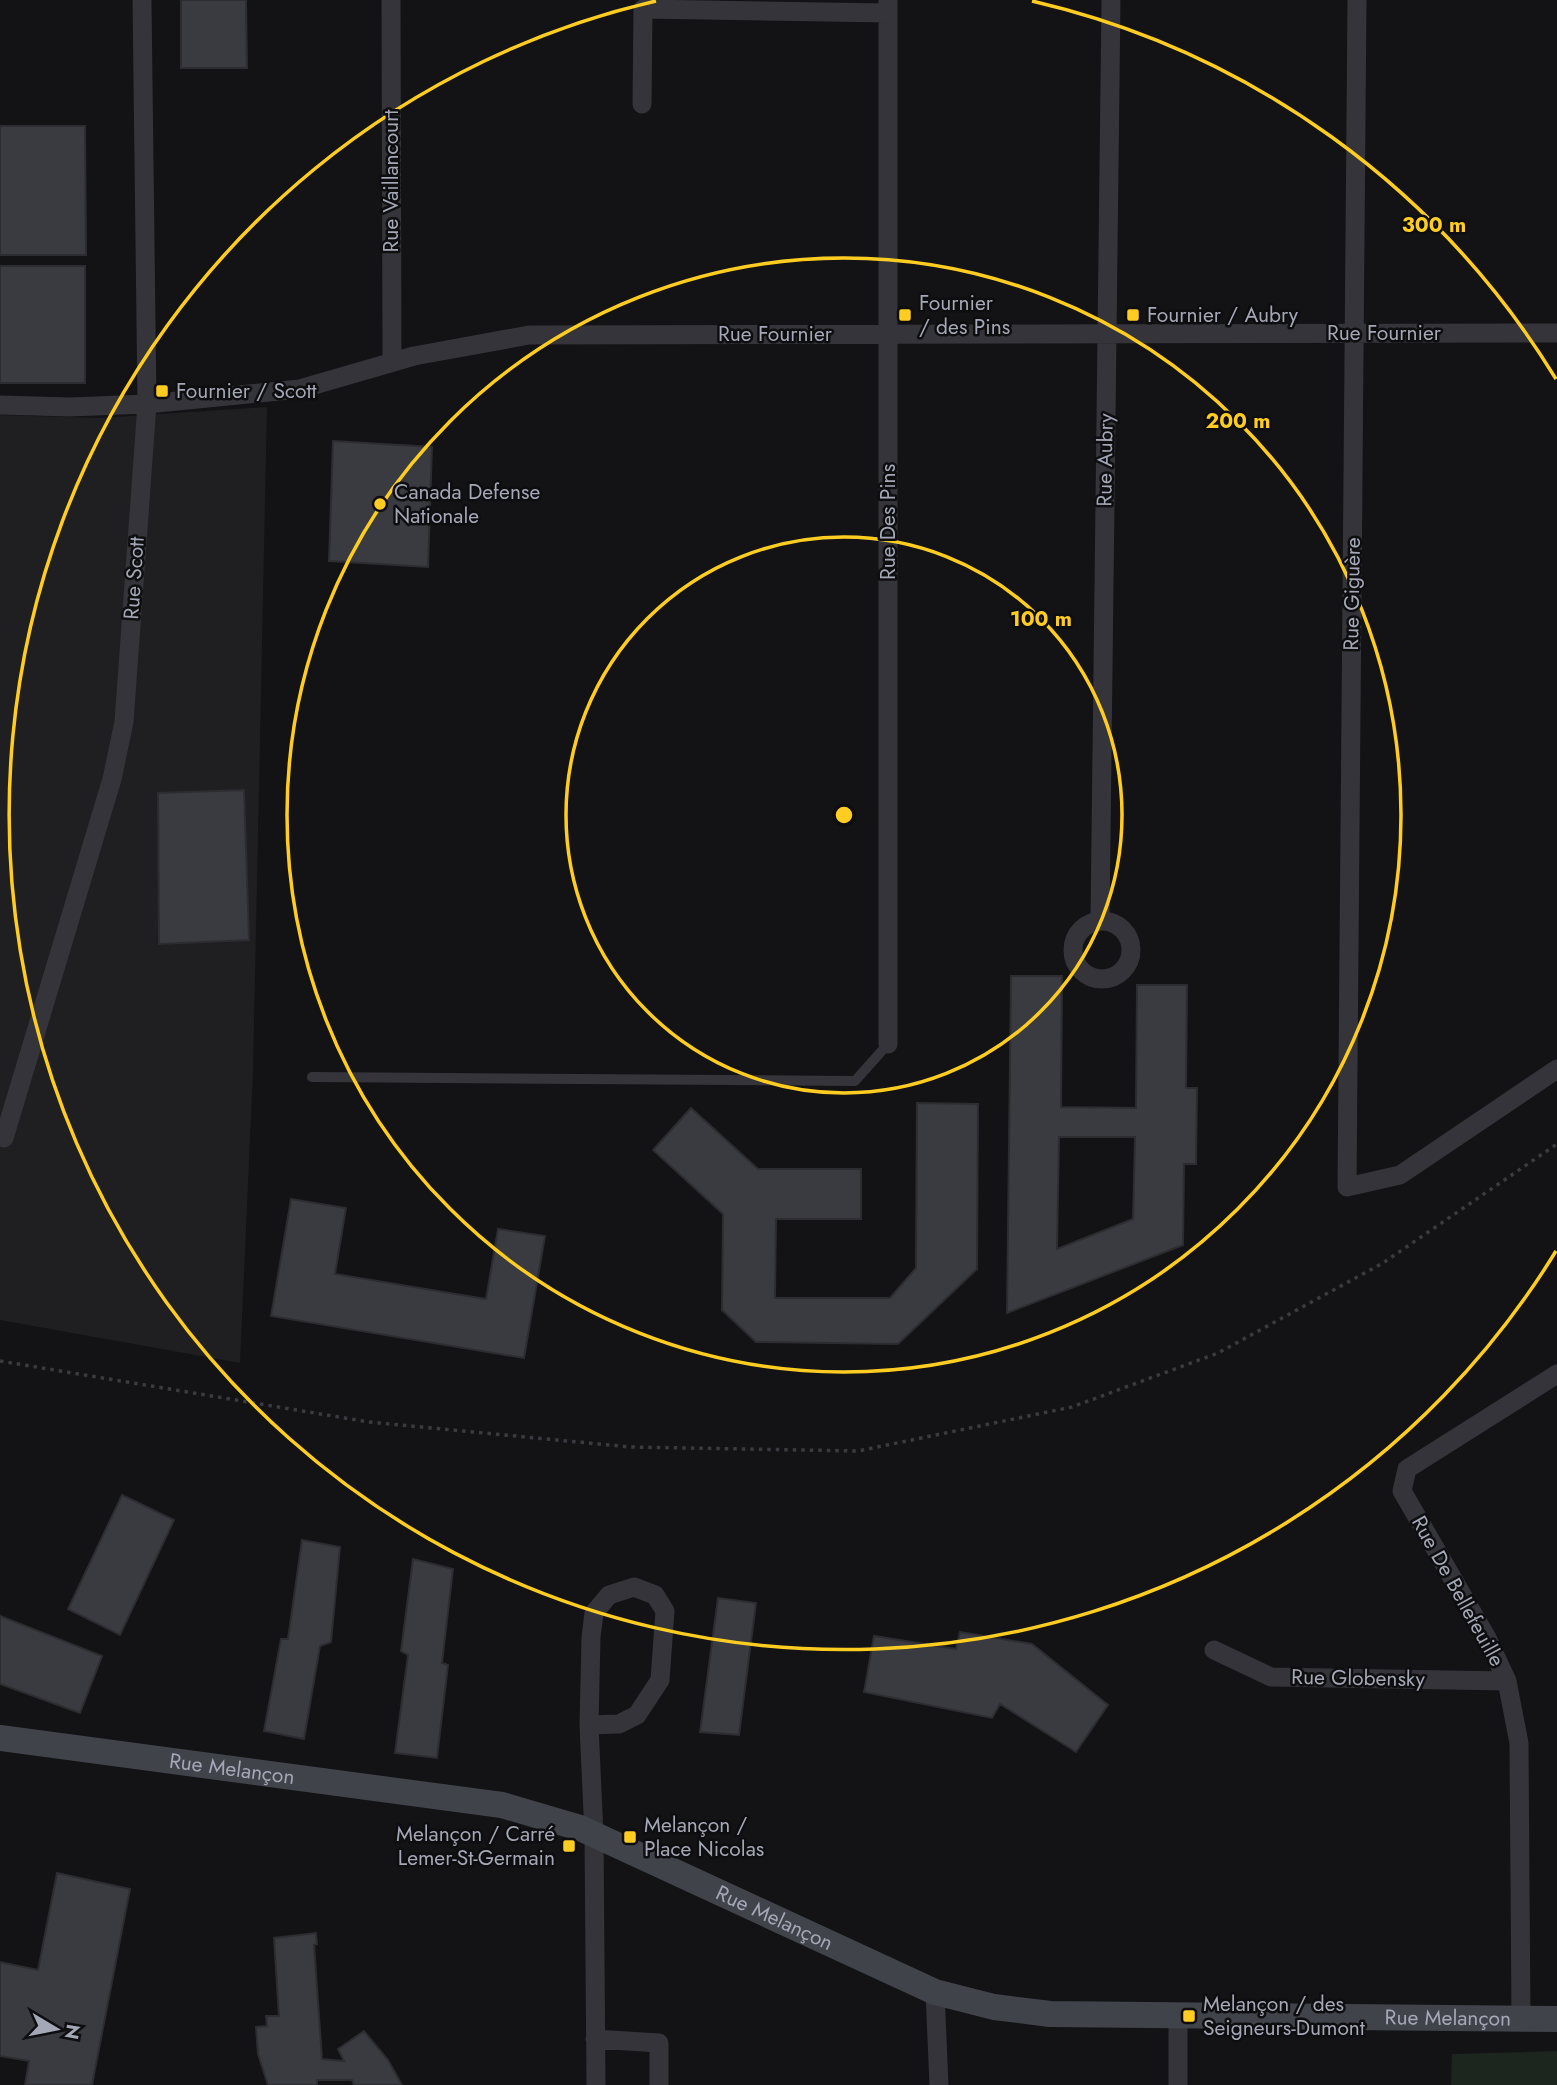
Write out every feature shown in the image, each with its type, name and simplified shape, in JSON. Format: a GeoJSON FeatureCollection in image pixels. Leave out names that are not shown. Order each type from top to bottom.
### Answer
{"type":"FeatureCollection","features":[{"type":"Feature","properties":{"kind":"street","name":"Rue Scott"},"geometry":{"type":"LineString","coordinates":[[4,1138],[112,779],[124,722],[147,404],[142,0]]}},
{"type":"Feature","properties":{"kind":"street","name":"Rue Vaillancourt"},"geometry":{"type":"LineString","coordinates":[[391,0],[392,362]]}},
{"type":"Feature","properties":{"kind":"street","name":"Rue Aubry"},"geometry":{"type":"LineString","coordinates":[[1100,920],[1111,0]]}},
{"type":"Feature","properties":{"kind":"street","name":"Rue Giguère"},"geometry":{"type":"LineString","coordinates":[[1357,0],[1347,1187],[1400,1175],[1557,1069]]}},
{"type":"Feature","properties":{"kind":"street"},"geometry":{"type":"LineString","coordinates":[[642,104],[643,5],[888,6]]}},
{"type":"Feature","properties":{"kind":"street","name":"Rue Des Pins"},"geometry":{"type":"LineString","coordinates":[[888,6],[888,1044]]}},
{"type":"Feature","properties":{"kind":"street","name":"Rue Fournier"},"geometry":{"type":"LineString","coordinates":[[0,405],[70,407],[147,404],[300,389],[392,362],[529,335],[1557,333]]}},
{"type":"Feature","properties":{"kind":"street","name":"Rue De Bellefeuille"},"geometry":{"type":"LineString","coordinates":[[1521,2019],[1519,1743],[1507,1681],[1487,1638],[1402,1491],[1407,1469],[1557,1374]]}},
{"type":"Feature","properties":{"kind":"street"},"geometry":{"type":"LineString","coordinates":[[589,1725],[619,1724],[637,1715],[660,1680],[665,1611],[654,1595],[634,1587],[609,1595],[594,1613],[589,1725],[594,1835],[596,2085]]}},
{"type":"Feature","properties":{"kind":"street","name":"Rue Globensky"},"geometry":{"type":"LineString","coordinates":[[1214,1650],[1271,1677],[1507,1681]]}},
{"type":"Feature","properties":{"kind":"street","name":"Rue Melançon"},"geometry":{"type":"LineString","coordinates":[[0,1738],[502,1805],[594,1835],[935,1992],[994,2007],[1050,2014],[1557,2020]]}},
{"type":"Feature","properties":{"kind":"street"},"geometry":{"type":"LineString","coordinates":[[935,1992],[939,2085]]}},
{"type":"Feature","properties":{"kind":"street"},"geometry":{"type":"LineString","coordinates":[[1178,2015],[1178,2085]]}},
{"type":"Feature","properties":{"kind":"street"},"geometry":{"type":"LineString","coordinates":[[595,2039],[659,2043],[659,2085]]}},
{"type":"Feature","properties":{"kind":"lane"},"geometry":{"type":"LineString","coordinates":[[312,1077],[855,1081],[888,1044]]}},
{"type":"Feature","properties":{"kind":"path"},"geometry":{"type":"LineString","coordinates":[[0,1361],[369,1422],[630,1447],[858,1451],[1072,1406],[1218,1353],[1383,1263],[1557,1144]]}},
{"type":"Feature","properties":{"kind":"shaded area"},"geometry":{"type":"Polygon","coordinates":[[[267,407],[253,1071],[240,1363],[0,1320],[0,415],[99,418],[267,407]]]}},
{"type":"Feature","properties":{"kind":"shaded area"},"geometry":{"type":"Polygon","coordinates":[[[1557,2051],[1557,2085],[1451,2085],[1452,2054],[1557,2051]]]}},
{"type":"Feature","properties":{"kind":"building"},"geometry":{"type":"Polygon","coordinates":[[[181,0],[246,0],[247,68],[181,68],[181,0]]]}},
{"type":"Feature","properties":{"kind":"building"},"geometry":{"type":"Polygon","coordinates":[[[0,126],[85,126],[86,255],[0,255],[0,126]]]}},
{"type":"Feature","properties":{"kind":"building"},"geometry":{"type":"Polygon","coordinates":[[[0,266],[85,266],[85,383],[0,383],[0,266]]]}},
{"type":"Feature","properties":{"kind":"building","name":"Canada Defense Nationale"},"geometry":{"type":"Polygon","coordinates":[[[333,441],[432,447],[428,567],[329,561],[333,441]]]}},
{"type":"Feature","properties":{"kind":"building"},"geometry":{"type":"Polygon","coordinates":[[[244,790],[249,940],[159,944],[158,793],[244,790]]]}},
{"type":"Feature","properties":{"kind":"building"},"geometry":{"type":"Polygon","coordinates":[[[1011,976],[1062,976],[1061,1107],[1136,1108],[1137,985],[1187,985],[1186,1088],[1197,1088],[1196,1164],[1184,1164],[1183,1245],[1007,1313],[1011,976]],[[1059,1137],[1057,1249],[1133,1219],[1135,1137],[1059,1137]]]}},
{"type":"Feature","properties":{"kind":"building"},"geometry":{"type":"Polygon","coordinates":[[[917,1103],[978,1104],[977,1269],[898,1344],[756,1342],[722,1310],[723,1214],[653,1150],[691,1108],[758,1169],[861,1169],[861,1219],[776,1219],[775,1298],[890,1298],[916,1268],[917,1103]]]}},
{"type":"Feature","properties":{"kind":"building"},"geometry":{"type":"Polygon","coordinates":[[[291,1199],[346,1208],[335,1274],[486,1299],[498,1229],[545,1236],[524,1358],[271,1316],[291,1199]]]}},
{"type":"Feature","properties":{"kind":"building"},"geometry":{"type":"Polygon","coordinates":[[[122,1495],[174,1520],[120,1635],[68,1609],[122,1495]]]}},
{"type":"Feature","properties":{"kind":"building"},"geometry":{"type":"Polygon","coordinates":[[[302,1540],[340,1547],[331,1642],[320,1646],[304,1739],[264,1731],[281,1639],[288,1639],[302,1540]]]}},
{"type":"Feature","properties":{"kind":"building"},"geometry":{"type":"Polygon","coordinates":[[[413,1559],[453,1569],[442,1663],[448,1665],[437,1758],[395,1753],[408,1655],[401,1651],[413,1559]]]}},
{"type":"Feature","properties":{"kind":"building"},"geometry":{"type":"Polygon","coordinates":[[[718,1598],[756,1603],[739,1735],[700,1732],[718,1598]]]}},
{"type":"Feature","properties":{"kind":"building"},"geometry":{"type":"Polygon","coordinates":[[[0,1616],[102,1656],[80,1713],[0,1684],[0,1616]]]}},
{"type":"Feature","properties":{"kind":"building"},"geometry":{"type":"Polygon","coordinates":[[[960,1632],[1032,1644],[1108,1705],[1076,1752],[1000,1704],[992,1718],[864,1692],[874,1636],[956,1649],[960,1632]]]}},
{"type":"Feature","properties":{"kind":"building"},"geometry":{"type":"Polygon","coordinates":[[[57,1873],[130,1889],[92,2085],[25,2085],[29,2061],[0,2056],[0,1962],[38,1970],[57,1873]]]}},
{"type":"Feature","properties":{"kind":"building"},"geometry":{"type":"Polygon","coordinates":[[[316,1933],[317,1944],[314,1945],[322,2059],[344,2061],[338,2049],[364,2031],[388,2060],[402,2085],[354,2085],[352,2080],[317,2080],[317,2085],[268,2085],[258,2054],[256,2027],[267,2026],[266,2016],[279,2016],[274,1938],[316,1933]]]}},
{"type":"Feature","properties":{"kind":"place","name":"Fournier / des Pins"},"geometry":{"type":"Point","coordinates":[905,315]}},
{"type":"Feature","properties":{"kind":"place","name":"Fournier / Aubry"},"geometry":{"type":"Point","coordinates":[1133,315]}},
{"type":"Feature","properties":{"kind":"place","name":"Fournier / Scott"},"geometry":{"type":"Point","coordinates":[162,391]}},
{"type":"Feature","properties":{"kind":"place","name":"Canada Defense Nationale"},"geometry":{"type":"Point","coordinates":[380,504]}},
{"type":"Feature","properties":{"kind":"place","name":"Melançon / Place Nicolas"},"geometry":{"type":"Point","coordinates":[630,1837]}},
{"type":"Feature","properties":{"kind":"place","name":"Melançon / Carré Lemer-St-Germain"},"geometry":{"type":"Point","coordinates":[569,1846]}},
{"type":"Feature","properties":{"kind":"place","name":"Melançon / des Seigneurs-Dumont"},"geometry":{"type":"Point","coordinates":[1189,2016]}}]}
